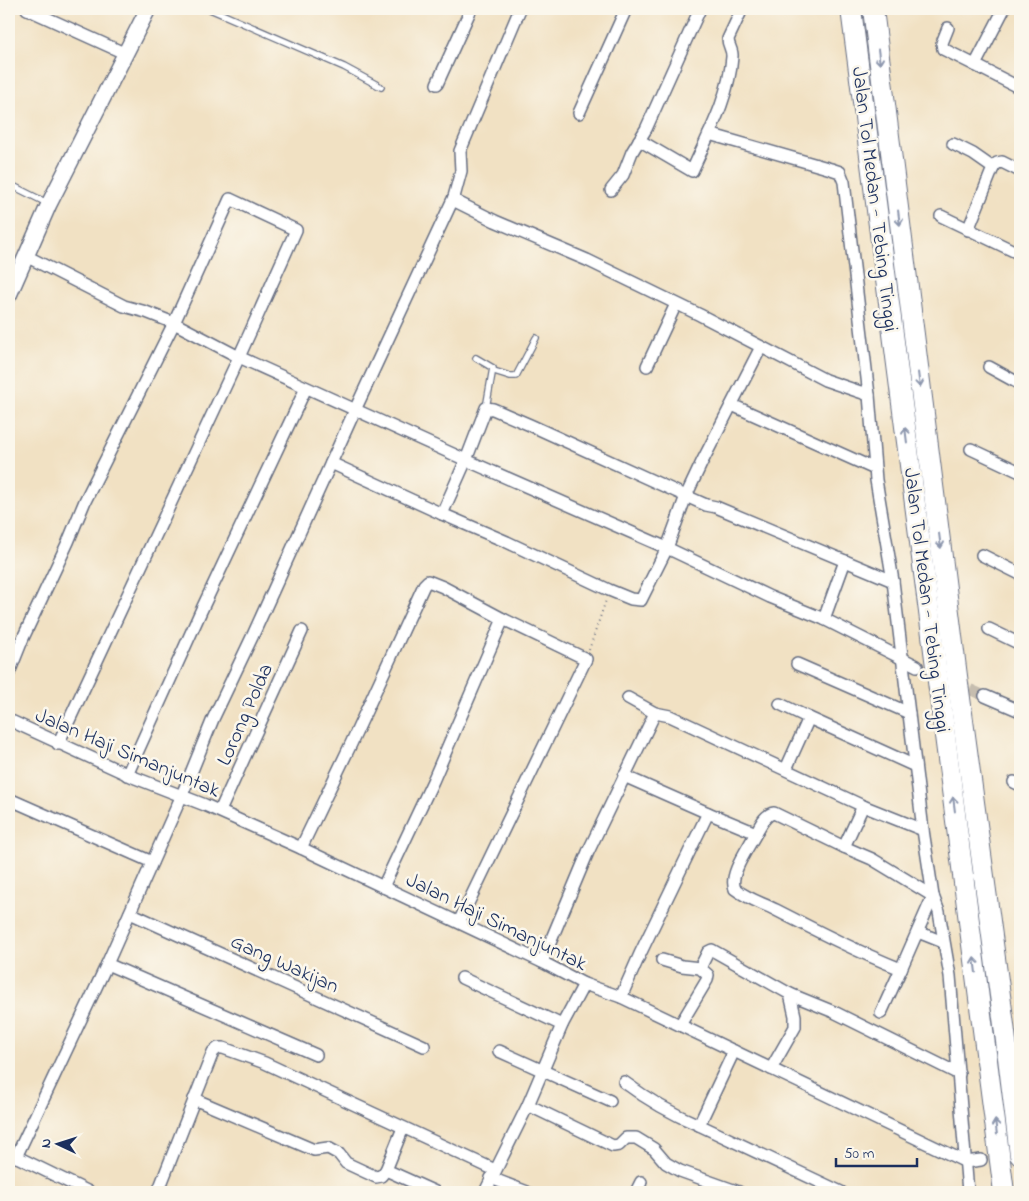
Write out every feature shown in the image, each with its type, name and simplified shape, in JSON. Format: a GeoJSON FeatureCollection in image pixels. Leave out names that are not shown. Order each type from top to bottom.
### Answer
{"type":"FeatureCollection","features":[{"type":"Feature","properties":{"kind":"highway","name":"Jalan Tol Medan - Tebing Tinggi"},"geometry":{"type":"LineString","coordinates":[[851,9],[1004,1192]]}},
{"type":"Feature","properties":{"kind":"highway","name":"Jalan Tol Medan - Tebing Tinggi"},"geometry":{"type":"LineString","coordinates":[[872,9],[1020,1155]]}},
{"type":"Feature","properties":{"kind":"highway"},"geometry":{"type":"LineString","coordinates":[[1004,1026],[1020,1084]]}},
{"type":"Feature","properties":{"kind":"street"},"geometry":{"type":"LineString","coordinates":[[27,9],[124,53]]}},
{"type":"Feature","properties":{"kind":"street"},"geometry":{"type":"LineString","coordinates":[[9,295],[49,204],[148,9]]}},
{"type":"Feature","properties":{"kind":"street"},"geometry":{"type":"LineString","coordinates":[[437,84],[471,9]]}},
{"type":"Feature","properties":{"kind":"street"},"geometry":{"type":"LineString","coordinates":[[89,1192],[12,1155],[107,964],[182,795],[213,719],[454,197],[461,170],[459,155],[520,9]]}},
{"type":"Feature","properties":{"kind":"street"},"geometry":{"type":"LineString","coordinates":[[579,113],[626,9]]}},
{"type":"Feature","properties":{"kind":"street"},"geometry":{"type":"LineString","coordinates":[[611,190],[623,175],[648,125],[700,9]]}},
{"type":"Feature","properties":{"kind":"street"},"geometry":{"type":"LineString","coordinates":[[639,140],[692,171],[721,105],[732,59],[732,51],[728,39],[742,9]]}},
{"type":"Feature","properties":{"kind":"street"},"geometry":{"type":"LineString","coordinates":[[975,65],[1004,9]]}},
{"type":"Feature","properties":{"kind":"street"},"geometry":{"type":"LineString","coordinates":[[948,28],[942,43],[943,49],[1020,88]]}},
{"type":"Feature","properties":{"kind":"street"},"geometry":{"type":"LineString","coordinates":[[709,134],[840,172],[844,182],[870,394],[875,469],[893,581],[923,830],[933,896],[939,912],[950,976],[968,1192]]}},
{"type":"Feature","properties":{"kind":"street"},"geometry":{"type":"LineString","coordinates":[[953,144],[973,154],[993,168]]}},
{"type":"Feature","properties":{"kind":"street"},"geometry":{"type":"LineString","coordinates":[[968,230],[993,168],[997,163],[1002,162],[1020,171]]}},
{"type":"Feature","properties":{"kind":"street"},"geometry":{"type":"LineString","coordinates":[[454,197],[457,202],[495,221],[588,260],[700,314],[825,380],[870,394]]}},
{"type":"Feature","properties":{"kind":"street"},"geometry":{"type":"LineString","coordinates":[[9,674],[23,638],[85,501],[174,323],[230,199],[296,230],[239,357],[58,744]]}},
{"type":"Feature","properties":{"kind":"street"},"geometry":{"type":"LineString","coordinates":[[941,216],[1020,254]]}},
{"type":"Feature","properties":{"kind":"street"},"geometry":{"type":"LineString","coordinates":[[26,256],[124,306],[174,323],[239,357],[306,388],[667,548],[770,597],[824,619],[917,666]]}},
{"type":"Feature","properties":{"kind":"street"},"geometry":{"type":"LineString","coordinates":[[647,366],[676,304]]}},
{"type":"Feature","properties":{"kind":"street"},"geometry":{"type":"LineString","coordinates":[[331,463],[609,590],[631,599],[641,600],[667,548],[686,496],[761,347]]}},
{"type":"Feature","properties":{"kind":"street"},"geometry":{"type":"LineString","coordinates":[[989,367],[1020,384]]}},
{"type":"Feature","properties":{"kind":"street"},"geometry":{"type":"LineString","coordinates":[[127,775],[201,611],[306,388]]}},
{"type":"Feature","properties":{"kind":"street"},"geometry":{"type":"LineString","coordinates":[[732,405],[875,469]]}},
{"type":"Feature","properties":{"kind":"street"},"geometry":{"type":"LineString","coordinates":[[442,514],[486,408],[493,409],[706,505],[716,507],[893,581]]}},
{"type":"Feature","properties":{"kind":"street"},"geometry":{"type":"LineString","coordinates":[[971,449],[1020,472]]}},
{"type":"Feature","properties":{"kind":"street"},"geometry":{"type":"LineString","coordinates":[[982,556],[1020,574]]}},
{"type":"Feature","properties":{"kind":"street"},"geometry":{"type":"LineString","coordinates":[[824,619],[846,561]]}},
{"type":"Feature","properties":{"kind":"street"},"geometry":{"type":"LineString","coordinates":[[300,848],[350,746],[424,586],[428,582],[443,587],[503,619],[586,659],[459,922]]}},
{"type":"Feature","properties":{"kind":"street"},"geometry":{"type":"LineString","coordinates":[[383,887],[433,781],[503,619]]}},
{"type":"Feature","properties":{"kind":"street"},"geometry":{"type":"LineString","coordinates":[[989,629],[1020,644]]}},
{"type":"Feature","properties":{"kind":"street","name":"Lorong Polda"},"geometry":{"type":"LineString","coordinates":[[220,811],[302,631]]}},
{"type":"Feature","properties":{"kind":"street"},"geometry":{"type":"LineString","coordinates":[[797,664],[909,713]]}},
{"type":"Feature","properties":{"kind":"street"},"geometry":{"type":"LineString","coordinates":[[985,696],[1020,711]]}},
{"type":"Feature","properties":{"kind":"street"},"geometry":{"type":"LineString","coordinates":[[628,698],[655,713],[670,716],[863,806],[923,830]]}},
{"type":"Feature","properties":{"kind":"street"},"geometry":{"type":"LineString","coordinates":[[780,704],[915,766]]}},
{"type":"Feature","properties":{"kind":"street"},"geometry":{"type":"LineString","coordinates":[[542,962],[588,852],[655,713]]}},
{"type":"Feature","properties":{"kind":"street"},"geometry":{"type":"LineString","coordinates":[[786,769],[809,718]]}},
{"type":"Feature","properties":{"kind":"street","name":"Jalan Haji Simanjuntak"},"geometry":{"type":"LineString","coordinates":[[9,720],[127,775],[220,811],[459,922],[584,984],[621,997],[966,1162]]}},
{"type":"Feature","properties":{"kind":"street"},"geometry":{"type":"LineString","coordinates":[[624,776],[756,833]]}},
{"type":"Feature","properties":{"kind":"street"},"geometry":{"type":"LineString","coordinates":[[9,799],[152,862]]}},
{"type":"Feature","properties":{"kind":"street"},"geometry":{"type":"LineString","coordinates":[[844,847],[863,806]]}},
{"type":"Feature","properties":{"kind":"street"},"geometry":{"type":"LineString","coordinates":[[621,997],[708,813]]}},
{"type":"Feature","properties":{"kind":"street"},"geometry":{"type":"LineString","coordinates":[[901,970],[751,900],[735,889],[733,880],[736,868],[767,817],[774,813],[872,859],[933,896]]}},
{"type":"Feature","properties":{"kind":"street"},"geometry":{"type":"LineString","coordinates":[[881,1013],[933,896]]}},
{"type":"Feature","properties":{"kind":"street","name":"Gang Wakijan"},"geometry":{"type":"LineString","coordinates":[[130,913],[424,1046]]}},
{"type":"Feature","properties":{"kind":"street"},"geometry":{"type":"LineString","coordinates":[[918,932],[943,942]]}},
{"type":"Feature","properties":{"kind":"street"},"geometry":{"type":"LineString","coordinates":[[700,968],[708,952],[712,950],[790,994],[834,1012],[959,1074]]}},
{"type":"Feature","properties":{"kind":"street"},"geometry":{"type":"LineString","coordinates":[[662,960],[682,966],[700,968],[708,975],[707,980],[680,1025]]}},
{"type":"Feature","properties":{"kind":"street"},"geometry":{"type":"LineString","coordinates":[[107,964],[316,1055]]}},
{"type":"Feature","properties":{"kind":"street"},"geometry":{"type":"LineString","coordinates":[[462,978],[562,1025]]}},
{"type":"Feature","properties":{"kind":"street"},"geometry":{"type":"LineString","coordinates":[[485,1192],[528,1105],[562,1025],[584,984]]}},
{"type":"Feature","properties":{"kind":"street"},"geometry":{"type":"LineString","coordinates":[[771,1069],[795,1028],[796,1016],[790,994]]}},
{"type":"Feature","properties":{"kind":"street"},"geometry":{"type":"LineString","coordinates":[[158,1192],[213,1052],[218,1048],[223,1048],[273,1066],[403,1128],[527,1192]]}},
{"type":"Feature","properties":{"kind":"street"},"geometry":{"type":"LineString","coordinates":[[500,1051],[610,1101]]}},
{"type":"Feature","properties":{"kind":"street"},"geometry":{"type":"LineString","coordinates":[[699,1125],[734,1051]]}},
{"type":"Feature","properties":{"kind":"street"},"geometry":{"type":"LineString","coordinates":[[624,1082],[643,1097],[673,1114],[842,1192]]}},
{"type":"Feature","properties":{"kind":"street"},"geometry":{"type":"LineString","coordinates":[[194,1099],[314,1150],[328,1148],[339,1154],[346,1163],[376,1177],[381,1176],[386,1170],[403,1128]]}},
{"type":"Feature","properties":{"kind":"street"},"geometry":{"type":"LineString","coordinates":[[528,1105],[612,1146],[619,1145],[626,1138],[636,1138],[654,1149],[666,1163],[680,1171],[739,1192]]}},
{"type":"Feature","properties":{"kind":"street"},"geometry":{"type":"LineString","coordinates":[[966,1162],[981,1160]]}},
{"type":"Feature","properties":{"kind":"street"},"geometry":{"type":"LineString","coordinates":[[386,1170],[435,1192]]}},
{"type":"Feature","properties":{"kind":"lane"},"geometry":{"type":"LineString","coordinates":[[210,9],[344,67],[382,87]]}},
{"type":"Feature","properties":{"kind":"lane"},"geometry":{"type":"LineString","coordinates":[[9,184],[49,204]]}},
{"type":"Feature","properties":{"kind":"lane"},"geometry":{"type":"LineString","coordinates":[[476,358],[493,368],[494,371],[516,376],[536,338]]}},
{"type":"Feature","properties":{"kind":"lane"},"geometry":{"type":"LineString","coordinates":[[486,408],[494,371]]}},
{"type":"Feature","properties":{"kind":"path"},"geometry":{"type":"LineString","coordinates":[[586,659],[609,590]]}},
{"type":"Feature","properties":{"kind":"tunnel"},"geometry":{"type":"LineString","coordinates":[[955,683],[985,696]]}}]}
